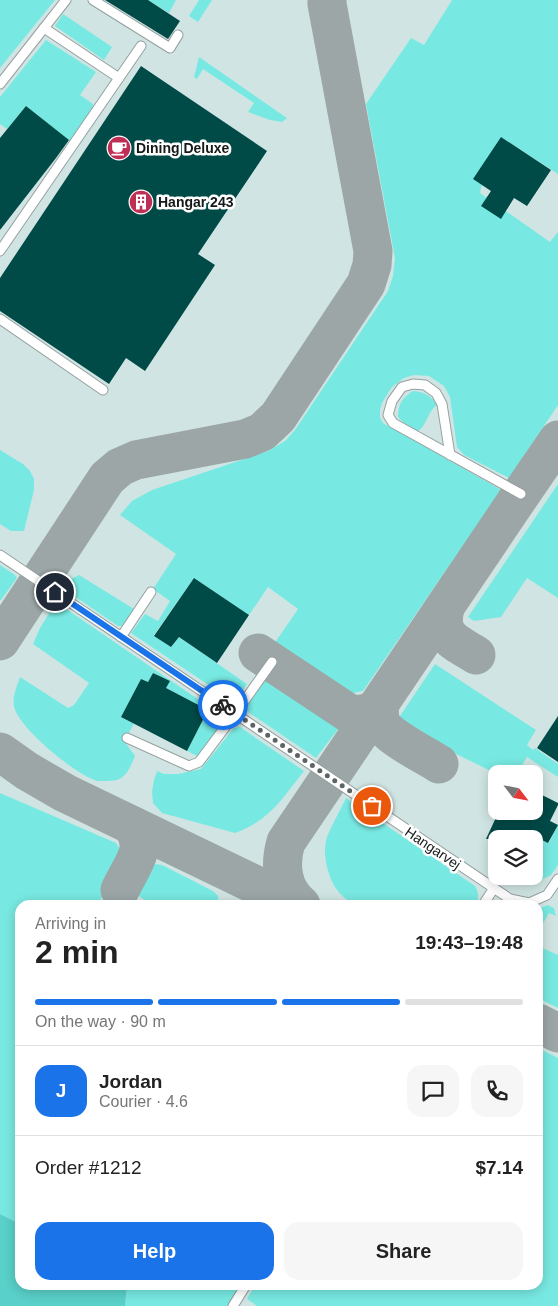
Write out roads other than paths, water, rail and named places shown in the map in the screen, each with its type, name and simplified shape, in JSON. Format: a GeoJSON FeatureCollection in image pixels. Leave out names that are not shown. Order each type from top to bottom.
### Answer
{"type":"FeatureCollection","features":[{"type":"Feature","properties":{"kind":"lane"},"geometry":{"type":"LineString","coordinates":[[0,84],[66,0]]}},
{"type":"Feature","properties":{"kind":"lane"},"geometry":{"type":"LineString","coordinates":[[93,0],[170,48],[178,35]]}},
{"type":"Feature","properties":{"kind":"lane"},"geometry":{"type":"LineString","coordinates":[[44,28],[119,78]]}},
{"type":"Feature","properties":{"kind":"lane"},"geometry":{"type":"LineString","coordinates":[[0,251],[141,46]]}},
{"type":"Feature","properties":{"kind":"lane"},"geometry":{"type":"LineString","coordinates":[[0,319],[103,390]]}},
{"type":"Feature","properties":{"kind":"lane"},"geometry":{"type":"LineString","coordinates":[[450,455],[442,404],[436,393],[425,385],[413,384],[402,387],[392,401],[388,416],[393,424],[521,494]]}},
{"type":"Feature","properties":{"kind":"lane","name":"Hangarvej"},"geometry":{"type":"LineString","coordinates":[[0,555],[510,900]]}},
{"type":"Feature","properties":{"kind":"lane"},"geometry":{"type":"LineString","coordinates":[[121,637],[151,592]]}},
{"type":"Feature","properties":{"kind":"lane"},"geometry":{"type":"LineString","coordinates":[[127,738],[189,766],[199,762],[272,662]]}},
{"type":"Feature","properties":{"kind":"lane","name":"Hangarvej"},"geometry":{"type":"LineString","coordinates":[[535,900],[547,895],[558,879]]}},
{"type":"Feature","properties":{"kind":"lane"},"geometry":{"type":"LineString","coordinates":[[486,900],[494,888]]}},
{"type":"Feature","properties":{"kind":"lane"},"geometry":{"type":"LineString","coordinates":[[233,1306],[243,1290]]}},
{"type":"Feature","properties":{"kind":"place","name":"Dining Deluxe"},"geometry":{"type":"Point","coordinates":[119,148]}},
{"type":"Feature","properties":{"kind":"place","name":"Hangar 243"},"geometry":{"type":"Point","coordinates":[141,202]}}]}
